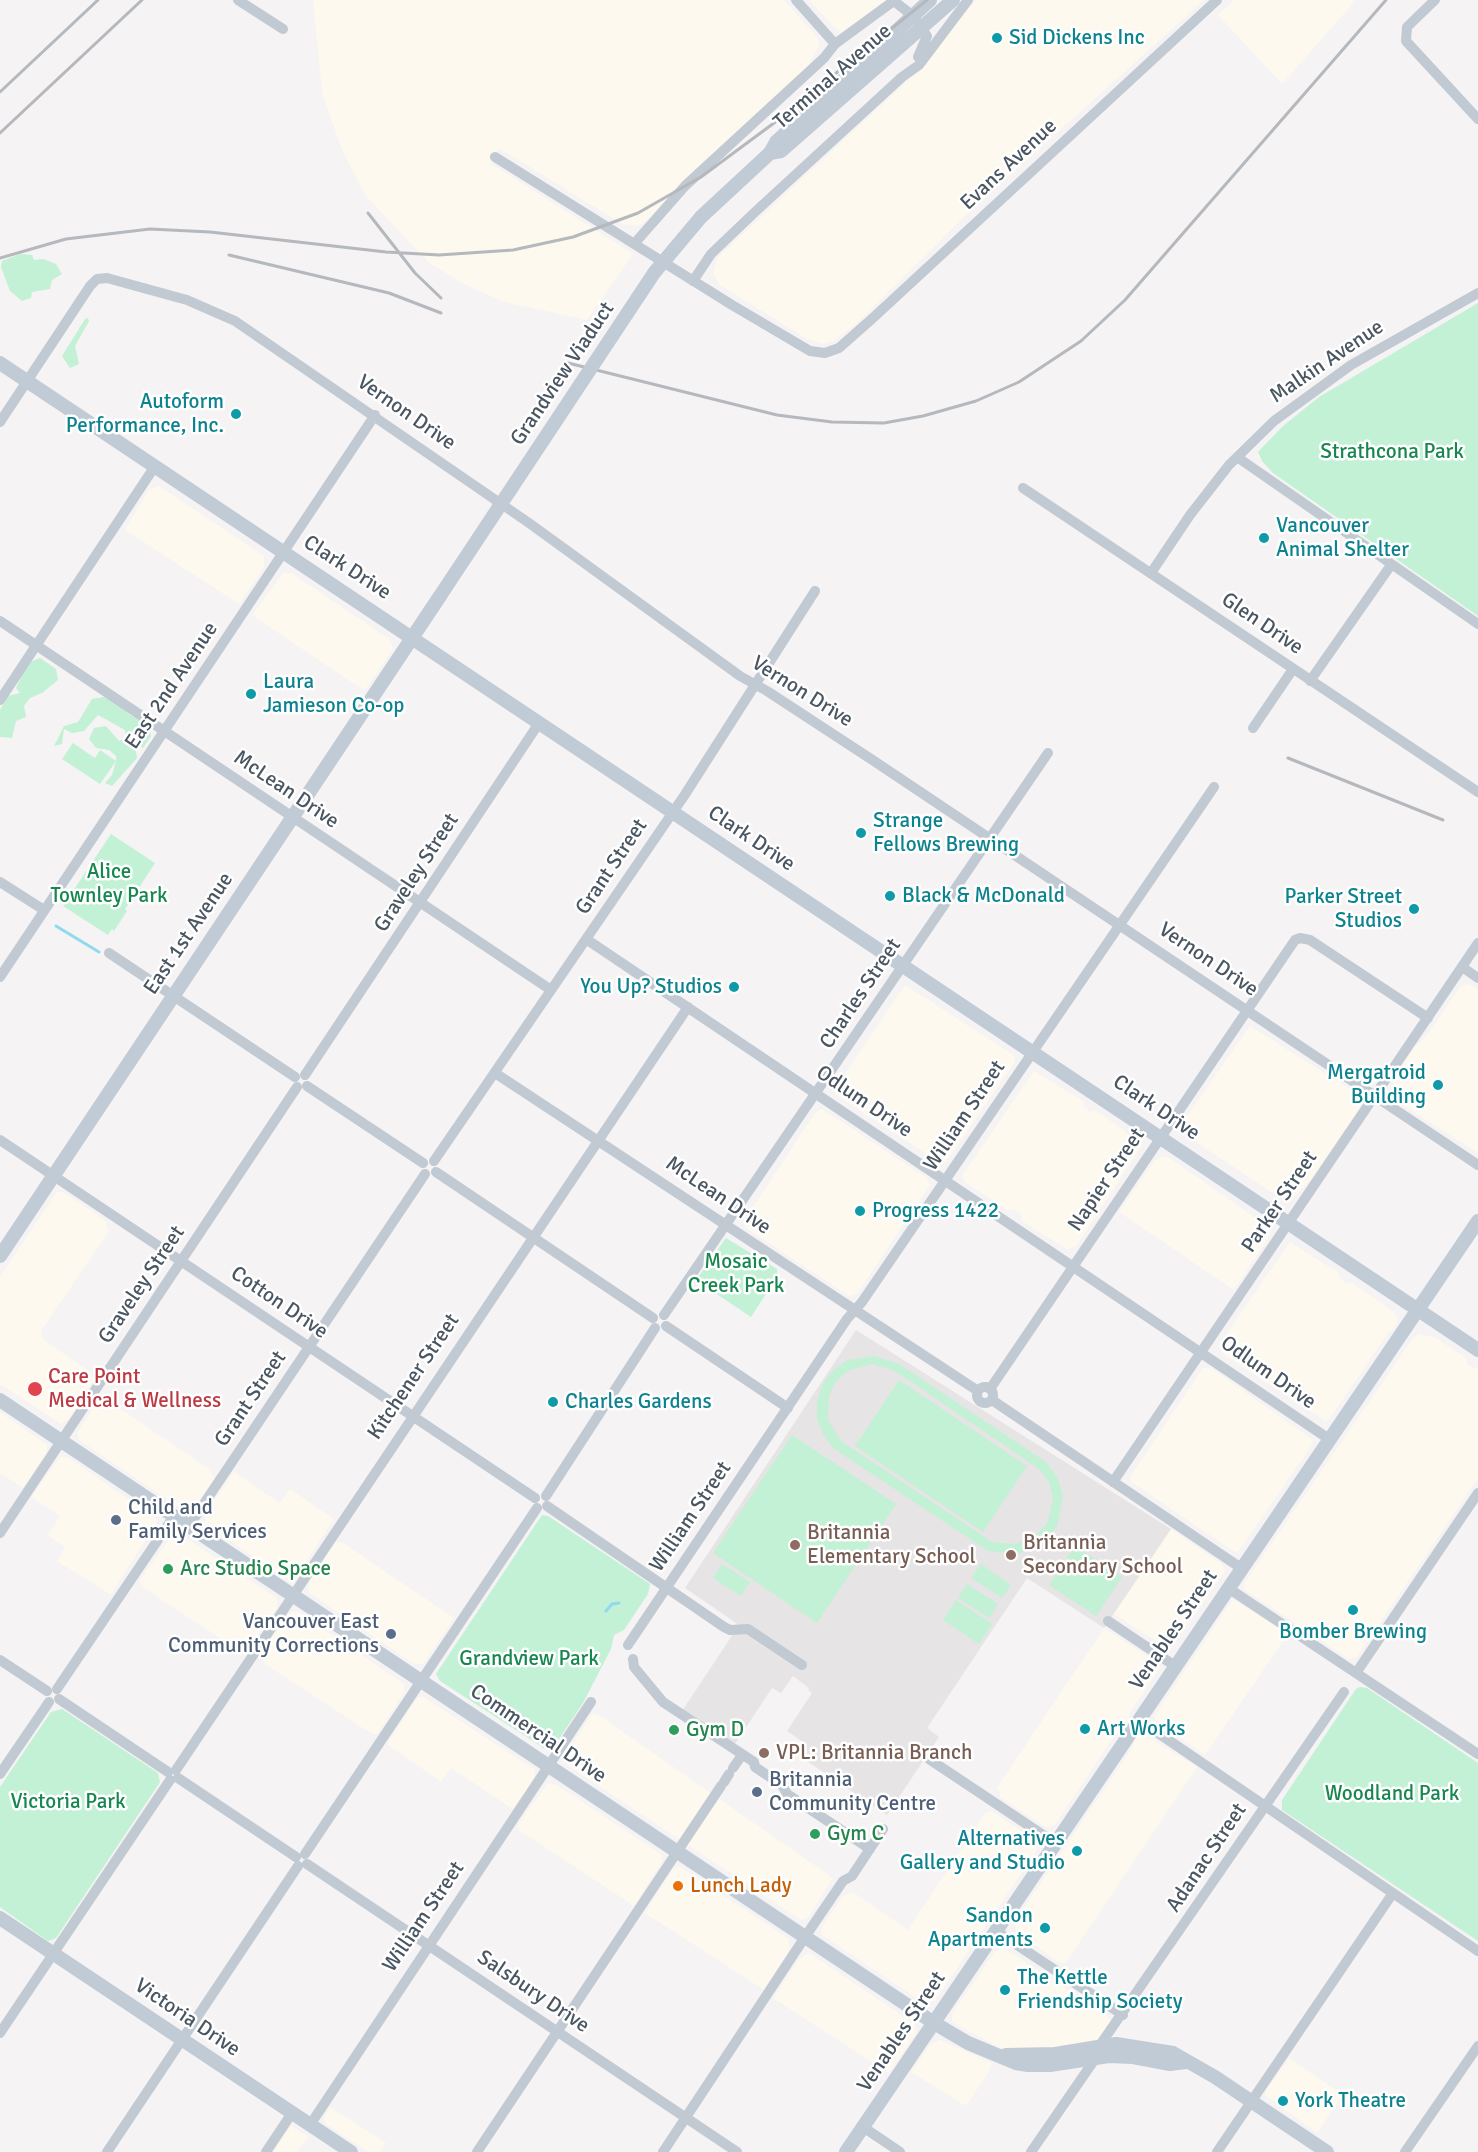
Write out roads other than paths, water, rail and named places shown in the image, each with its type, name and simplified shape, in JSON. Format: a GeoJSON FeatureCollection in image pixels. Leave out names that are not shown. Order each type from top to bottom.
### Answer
{"type":"FeatureCollection","features":[{"type":"Feature","properties":{"kind":"main road","name":"Terminal Avenue"},"geometry":{"type":"LineString","coordinates":[[770,153],[776,142],[930,0]]}},
{"type":"Feature","properties":{"kind":"main road","name":"Terminal Avenue"},"geometry":{"type":"LineString","coordinates":[[770,153],[781,151],[953,0]]}},
{"type":"Feature","properties":{"kind":"main road","name":"Grandview Viaduct"},"geometry":{"type":"LineString","coordinates":[[413,636],[654,273],[701,218],[770,153]]}},
{"type":"Feature","properties":{"kind":"main road","name":"Clark Drive"},"geometry":{"type":"LineString","coordinates":[[0,363],[413,636],[539,723],[1478,1350]]}},
{"type":"Feature","properties":{"kind":"main road","name":"East 1st Avenue"},"geometry":{"type":"LineString","coordinates":[[0,1256],[413,636]]}},
{"type":"Feature","properties":{"kind":"main road","name":"Venables Street"},"geometry":{"type":"LineString","coordinates":[[846,2152],[1478,1221]]}},
{"type":"Feature","properties":{"kind":"main road","name":"Commercial Drive"},"geometry":{"type":"LineString","coordinates":[[0,1400],[934,2023],[968,2043],[1003,2055],[1016,2063],[1028,2065],[1133,2057],[1170,2064],[1186,2062]]}},
{"type":"Feature","properties":{"kind":"main road","name":"Victoria Drive"},"geometry":{"type":"LineString","coordinates":[[0,1918],[351,2152]]}},
{"type":"Feature","properties":{"kind":"main road"},"geometry":{"type":"LineString","coordinates":[[1003,2055],[1055,2054],[1100,2045],[1125,2044],[1173,2053],[1326,2152]]}},
{"type":"Feature","properties":{"kind":"street"},"geometry":{"type":"LineString","coordinates":[[238,0],[283,29]]}},
{"type":"Feature","properties":{"kind":"street"},"geometry":{"type":"LineString","coordinates":[[796,0],[835,44]]}},
{"type":"Feature","properties":{"kind":"street"},"geometry":{"type":"LineString","coordinates":[[895,0],[913,16],[927,36],[924,47],[903,72],[902,77]]}},
{"type":"Feature","properties":{"kind":"street","name":"Terminal Avenue"},"geometry":{"type":"LineString","coordinates":[[634,244],[684,186],[824,58],[835,44],[895,0]]}},
{"type":"Feature","properties":{"kind":"street"},"geometry":{"type":"LineString","coordinates":[[495,156],[693,281],[711,254],[902,77],[919,65],[968,0]]}},
{"type":"Feature","properties":{"kind":"street","name":"Evans Avenue"},"geometry":{"type":"LineString","coordinates":[[693,281],[810,351],[825,354],[839,348],[1217,0]]}},
{"type":"Feature","properties":{"kind":"street"},"geometry":{"type":"LineString","coordinates":[[1435,0],[1410,24],[1405,34],[1409,45],[1478,119]]}},
{"type":"Feature","properties":{"kind":"street","name":"Vernon Drive"},"geometry":{"type":"LineString","coordinates":[[27,381],[90,286],[97,279],[107,278],[186,300],[235,321],[375,415],[529,523],[718,661],[991,838],[1478,1165]]}},
{"type":"Feature","properties":{"kind":"street","name":"Malkin Avenue"},"geometry":{"type":"LineString","coordinates":[[1151,573],[1190,514],[1237,457],[1274,421],[1328,380],[1478,293]]}},
{"type":"Feature","properties":{"kind":"street"},"geometry":{"type":"LineString","coordinates":[[0,422],[27,381]]}},
{"type":"Feature","properties":{"kind":"street","name":"East 2nd Avenue"},"geometry":{"type":"LineString","coordinates":[[0,977],[375,415]]}},
{"type":"Feature","properties":{"kind":"street"},"geometry":{"type":"LineString","coordinates":[[1237,457],[1478,624]]}},
{"type":"Feature","properties":{"kind":"street"},"geometry":{"type":"LineString","coordinates":[[0,699],[155,466]]}},
{"type":"Feature","properties":{"kind":"street","name":"Glen Drive"},"geometry":{"type":"LineString","coordinates":[[1023,488],[1478,792]]}},
{"type":"Feature","properties":{"kind":"street"},"geometry":{"type":"LineString","coordinates":[[1310,681],[1391,565]]}},
{"type":"Feature","properties":{"kind":"street","name":"Grant Street"},"geometry":{"type":"LineString","coordinates":[[189,1526],[430,1167],[673,812],[815,591]]}},
{"type":"Feature","properties":{"kind":"street","name":"McLean Drive"},"geometry":{"type":"LineString","coordinates":[[0,621],[551,990]]}},
{"type":"Feature","properties":{"kind":"street"},"geometry":{"type":"LineString","coordinates":[[1253,728],[1293,669]]}},
{"type":"Feature","properties":{"kind":"street","name":"Graveley Street"},"geometry":{"type":"LineString","coordinates":[[0,1533],[539,723]]}},
{"type":"Feature","properties":{"kind":"street","name":"Charles Street"},"geometry":{"type":"LineString","coordinates":[[107,2152],[660,1322],[1048,753]]}},
{"type":"Feature","properties":{"kind":"street","name":"William Street"},"geometry":{"type":"LineString","coordinates":[[628,1645],[1214,788]]}},
{"type":"Feature","properties":{"kind":"street"},"geometry":{"type":"LineString","coordinates":[[0,882],[44,910]]}},
{"type":"Feature","properties":{"kind":"street","name":"Napier Street"},"geometry":{"type":"LineString","coordinates":[[987,1393],[1290,945],[1300,938],[1310,940],[1428,1018]]}},
{"type":"Feature","properties":{"kind":"street","name":"Odlum Drive"},"geometry":{"type":"LineString","coordinates":[[586,939],[1329,1439]]}},
{"type":"Feature","properties":{"kind":"street","name":"Parker Street"},"geometry":{"type":"LineString","coordinates":[[1113,1482],[1478,943]]}},
{"type":"Feature","properties":{"kind":"street"},"geometry":{"type":"LineString","coordinates":[[109,953],[788,1408]]}},
{"type":"Feature","properties":{"kind":"street"},"geometry":{"type":"LineString","coordinates":[[1462,967],[1478,978]]}},
{"type":"Feature","properties":{"kind":"street","name":"Kitchener Street"},"geometry":{"type":"LineString","coordinates":[[0,2033],[531,1236],[688,1006]]}},
{"type":"Feature","properties":{"kind":"street","name":"McLean Drive"},"geometry":{"type":"LineString","coordinates":[[495,1073],[855,1310],[987,1393],[1113,1482],[1241,1568]]}},
{"type":"Feature","properties":{"kind":"street","name":"Cotton Drive"},"geometry":{"type":"LineString","coordinates":[[0,1140],[724,1627],[748,1629],[802,1665]]}},
{"type":"Feature","properties":{"kind":"street"},"geometry":{"type":"LineString","coordinates":[[1356,1673],[1478,1494]]}},
{"type":"Feature","properties":{"kind":"street"},"geometry":{"type":"LineString","coordinates":[[0,1774],[174,1516]]}},
{"type":"Feature","properties":{"kind":"street"},"geometry":{"type":"LineString","coordinates":[[1228,1588],[1478,1755]]}},
{"type":"Feature","properties":{"kind":"street"},"geometry":{"type":"LineString","coordinates":[[1108,1622],[1175,1666]]}},
{"type":"Feature","properties":{"kind":"street"},"geometry":{"type":"LineString","coordinates":[[633,1659],[634,1667],[663,1702],[742,1755],[782,1785],[787,1794],[870,1849]]}},
{"type":"Feature","properties":{"kind":"street","name":"Salsbury Drive"},"geometry":{"type":"LineString","coordinates":[[0,1660],[737,2152]]}},
{"type":"Feature","properties":{"kind":"street","name":"Adanac Street"},"geometry":{"type":"LineString","coordinates":[[1100,2045],[1123,2015],[1344,1692]]}},
{"type":"Feature","properties":{"kind":"street","name":"William Street"},"geometry":{"type":"LineString","coordinates":[[310,2125],[591,1702]]}},
{"type":"Feature","properties":{"kind":"street"},"geometry":{"type":"LineString","coordinates":[[1139,1720],[1478,1951]]}},
{"type":"Feature","properties":{"kind":"street"},"geometry":{"type":"LineString","coordinates":[[477,2152],[742,1755]]}},
{"type":"Feature","properties":{"kind":"street"},"geometry":{"type":"LineString","coordinates":[[929,1759],[1055,1844]]}},
{"type":"Feature","properties":{"kind":"street"},"geometry":{"type":"LineString","coordinates":[[663,2152],[843,1881],[852,1876],[883,1830]]}},
{"type":"Feature","properties":{"kind":"street"},"geometry":{"type":"LineString","coordinates":[[1217,2152],[1393,1893]]}},
{"type":"Feature","properties":{"kind":"street"},"geometry":{"type":"LineString","coordinates":[[996,1931],[1123,2015]]}},
{"type":"Feature","properties":{"kind":"street"},"geometry":{"type":"LineString","coordinates":[[1405,2152],[1478,2046]]}},
{"type":"Feature","properties":{"kind":"street"},"geometry":{"type":"LineString","coordinates":[[1031,2152],[1095,2059]]}},
{"type":"Feature","properties":{"kind":"street"},"geometry":{"type":"LineString","coordinates":[[266,2152],[292,2113]]}},
{"type":"Feature","properties":{"kind":"street"},"geometry":{"type":"LineString","coordinates":[[863,2127],[900,2152]]}},
{"type":"Feature","properties":{"kind":"waterway"},"geometry":{"type":"LineString","coordinates":[[56,926],[99,952]]}},
{"type":"Feature","properties":{"kind":"waterway"},"geometry":{"type":"LineString","coordinates":[[606,1611],[612,1604],[619,1603]]}},
{"type":"Feature","properties":{"kind":"railway"},"geometry":{"type":"LineString","coordinates":[[0,92],[98,0]]}},
{"type":"Feature","properties":{"kind":"railway"},"geometry":{"type":"LineString","coordinates":[[0,133],[142,0]]}},
{"type":"Feature","properties":{"kind":"railway"},"geometry":{"type":"LineString","coordinates":[[0,258],[66,239],[150,229],[210,232],[386,252],[439,255],[513,250],[573,237],[638,213],[701,177],[774,123],[927,0]]}},
{"type":"Feature","properties":{"kind":"railway"},"geometry":{"type":"LineString","coordinates":[[568,363],[777,415],[832,422],[884,423],[923,416],[976,401],[1019,382],[1081,341],[1125,300],[1386,0]]}},
{"type":"Feature","properties":{"kind":"railway"},"geometry":{"type":"LineString","coordinates":[[368,213],[415,273],[441,298]]}},
{"type":"Feature","properties":{"kind":"railway"},"geometry":{"type":"LineString","coordinates":[[229,255],[389,293],[441,313]]}},
{"type":"Feature","properties":{"kind":"railway"},"geometry":{"type":"LineString","coordinates":[[1288,758],[1443,820]]}},
{"type":"Feature","properties":{"kind":"place","name":"Sid Dickens Inc"},"geometry":{"type":"Point","coordinates":[997,38]}},
{"type":"Feature","properties":{"kind":"place","name":"Autoform Performance, Inc."},"geometry":{"type":"Point","coordinates":[236,414]}},
{"type":"Feature","properties":{"kind":"place","name":"Vancouver Animal Shelter"},"geometry":{"type":"Point","coordinates":[1264,538]}},
{"type":"Feature","properties":{"kind":"place","name":"Laura Jamieson Co-op"},"geometry":{"type":"Point","coordinates":[251,694]}},
{"type":"Feature","properties":{"kind":"place","name":"Strange Fellows Brewing"},"geometry":{"type":"Point","coordinates":[861,833]}},
{"type":"Feature","properties":{"kind":"place","name":"Black & McDonald"},"geometry":{"type":"Point","coordinates":[890,896]}},
{"type":"Feature","properties":{"kind":"place","name":"Parker Street Studios"},"geometry":{"type":"Point","coordinates":[1414,909]}},
{"type":"Feature","properties":{"kind":"place","name":"You Up? Studios"},"geometry":{"type":"Point","coordinates":[734,987]}},
{"type":"Feature","properties":{"kind":"place","name":"Mergatroid Building"},"geometry":{"type":"Point","coordinates":[1438,1085]}},
{"type":"Feature","properties":{"kind":"place","name":"Progress 1422"},"geometry":{"type":"Point","coordinates":[860,1211]}},
{"type":"Feature","properties":{"kind":"place","name":"Care Point Medical & Wellness"},"geometry":{"type":"Point","coordinates":[35,1389]}},
{"type":"Feature","properties":{"kind":"place","name":"Charles Gardens"},"geometry":{"type":"Point","coordinates":[553,1402]}},
{"type":"Feature","properties":{"kind":"place","name":"Child and Family Services"},"geometry":{"type":"Point","coordinates":[116,1520]}},
{"type":"Feature","properties":{"kind":"place","name":"Britannia Elementary School"},"geometry":{"type":"Point","coordinates":[795,1545]}},
{"type":"Feature","properties":{"kind":"place","name":"Britannia Secondary School"},"geometry":{"type":"Point","coordinates":[1011,1555]}},
{"type":"Feature","properties":{"kind":"place","name":"Arc Studio Space"},"geometry":{"type":"Point","coordinates":[168,1569]}},
{"type":"Feature","properties":{"kind":"place","name":"Bomber Brewing"},"geometry":{"type":"Point","coordinates":[1353,1610]}},
{"type":"Feature","properties":{"kind":"place","name":"Vancouver East Community Corrections"},"geometry":{"type":"Point","coordinates":[391,1634]}},
{"type":"Feature","properties":{"kind":"place","name":"Art Works"},"geometry":{"type":"Point","coordinates":[1085,1729]}},
{"type":"Feature","properties":{"kind":"place","name":"Gym D"},"geometry":{"type":"Point","coordinates":[674,1730]}},
{"type":"Feature","properties":{"kind":"place","name":"VPL: Britannia Branch"},"geometry":{"type":"Point","coordinates":[764,1753]}},
{"type":"Feature","properties":{"kind":"place","name":"Britannia Community Centre"},"geometry":{"type":"Point","coordinates":[757,1792]}},
{"type":"Feature","properties":{"kind":"place","name":"Gym C"},"geometry":{"type":"Point","coordinates":[815,1834]}},
{"type":"Feature","properties":{"kind":"place","name":"Alternatives Gallery and Studio"},"geometry":{"type":"Point","coordinates":[1077,1851]}},
{"type":"Feature","properties":{"kind":"place","name":"Lunch Lady"},"geometry":{"type":"Point","coordinates":[678,1886]}},
{"type":"Feature","properties":{"kind":"place","name":"Sandon Apartments"},"geometry":{"type":"Point","coordinates":[1045,1928]}},
{"type":"Feature","properties":{"kind":"place","name":"The Kettle Friendship Society"},"geometry":{"type":"Point","coordinates":[1005,1990]}},
{"type":"Feature","properties":{"kind":"place","name":"York Theatre"},"geometry":{"type":"Point","coordinates":[1283,2101]}},
{"type":"Feature","properties":{"kind":"park label","name":"Strathcona Park"},"geometry":{"type":"Point","coordinates":[1392,452]}},
{"type":"Feature","properties":{"kind":"park label","name":"Alice Townley Park"},"geometry":{"type":"Point","coordinates":[109,884]}},
{"type":"Feature","properties":{"kind":"park label","name":"Mosaic Creek Park"},"geometry":{"type":"Point","coordinates":[736,1274]}},
{"type":"Feature","properties":{"kind":"park label","name":"Grandview Park"},"geometry":{"type":"Point","coordinates":[529,1659]}},
{"type":"Feature","properties":{"kind":"park label","name":"Woodland Park"},"geometry":{"type":"Point","coordinates":[1392,1794]}},
{"type":"Feature","properties":{"kind":"park label","name":"Victoria Park"},"geometry":{"type":"Point","coordinates":[68,1802]}}]}
